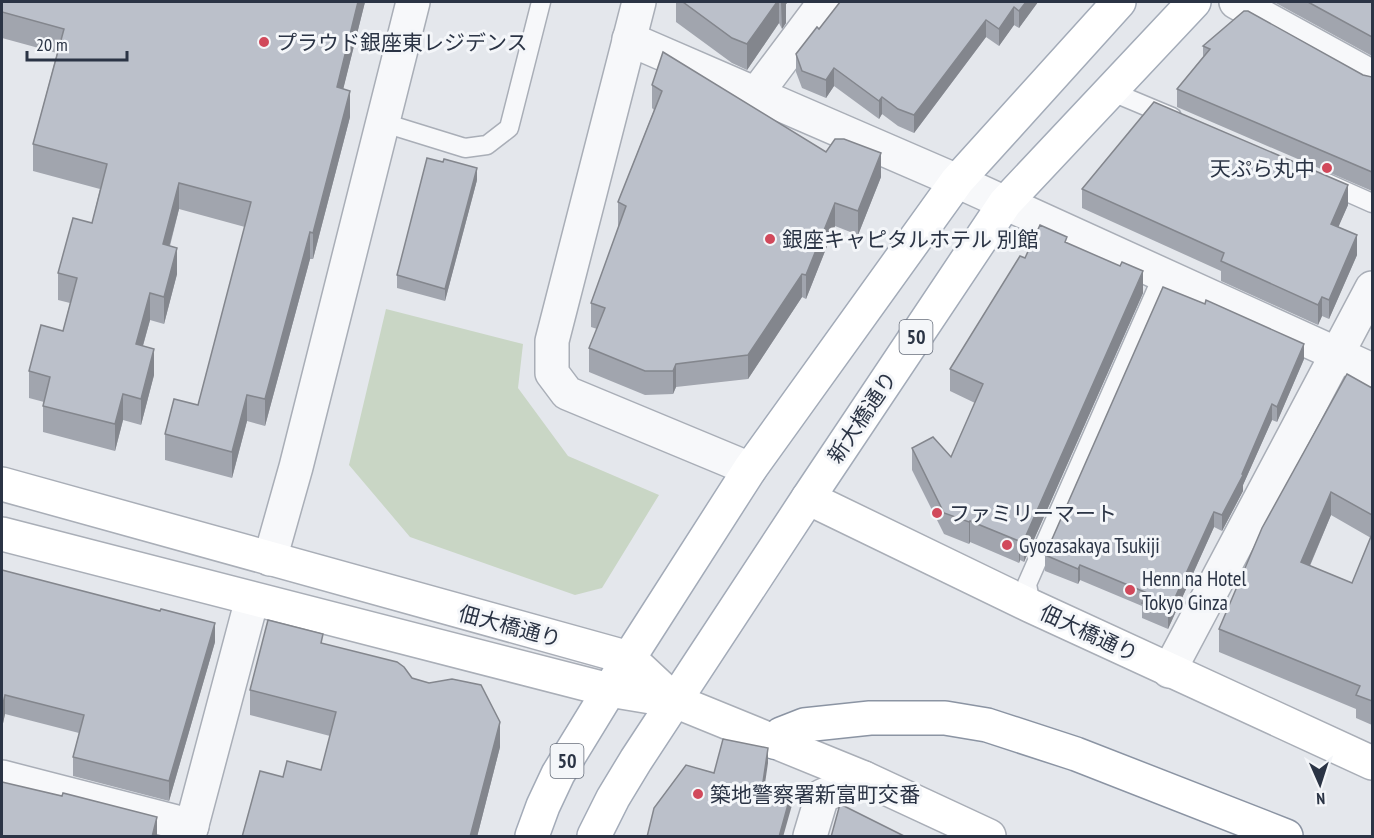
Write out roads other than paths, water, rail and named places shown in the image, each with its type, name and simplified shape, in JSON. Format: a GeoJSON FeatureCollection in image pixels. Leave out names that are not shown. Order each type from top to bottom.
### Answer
{"type":"FeatureCollection","features":[{"type":"Feature","properties":{"kind":"main road","name":"50"},"geometry":{"type":"LineString","coordinates":[[532,837],[558,774],[628,658],[750,469],[957,181],[1119,2]]}},
{"type":"Feature","properties":{"kind":"main road","name":"新大橋通り"},"geometry":{"type":"LineString","coordinates":[[594,837],[613,798],[675,701],[1005,203],[1194,2]]}},
{"type":"Feature","properties":{"kind":"main road","name":"佃大橋通り"},"geometry":{"type":"LineString","coordinates":[[2,484],[628,658],[675,701]]}},
{"type":"Feature","properties":{"kind":"main road","name":"佃大橋通り"},"geometry":{"type":"LineString","coordinates":[[808,498],[1030,606],[1372,763]]}},
{"type":"Feature","properties":{"kind":"main road","name":"佃大橋通り"},"geometry":{"type":"LineString","coordinates":[[2,534],[609,690],[675,701],[864,778],[989,837]]}},
{"type":"Feature","properties":{"kind":"main road"},"geometry":{"type":"LineString","coordinates":[[774,742],[790,729],[820,723],[870,718],[945,718],[987,725],[1026,736],[1286,837]]}},
{"type":"Feature","properties":{"kind":"main road"},"geometry":{"type":"LineString","coordinates":[[1179,794],[1265,837]]}},
{"type":"Feature","properties":{"kind":"street"},"geometry":{"type":"LineString","coordinates":[[270,559],[296,467],[413,2]]}},
{"type":"Feature","properties":{"kind":"street"},"geometry":{"type":"LineString","coordinates":[[639,2],[552,342],[552,373],[567,393],[750,469]]}},
{"type":"Feature","properties":{"kind":"street"},"geometry":{"type":"LineString","coordinates":[[756,94],[825,2]]}},
{"type":"Feature","properties":{"kind":"street"},"geometry":{"type":"LineString","coordinates":[[1236,2],[1372,77]]}},
{"type":"Feature","properties":{"kind":"street"},"geometry":{"type":"LineString","coordinates":[[629,39],[957,181],[1372,370]]}},
{"type":"Feature","properties":{"kind":"street"},"geometry":{"type":"LineString","coordinates":[[1169,671],[1372,288]]}},
{"type":"Feature","properties":{"kind":"street"},"geometry":{"type":"LineString","coordinates":[[2,777],[191,831],[252,599]]}},
{"type":"Feature","properties":{"kind":"street"},"geometry":{"type":"LineString","coordinates":[[810,837],[822,796],[864,778]]}},
{"type":"Feature","properties":{"kind":"lane"},"geometry":{"type":"LineString","coordinates":[[381,122],[465,148],[487,145],[509,128],[541,2]]}},
{"type":"Feature","properties":{"kind":"lane"},"geometry":{"type":"LineString","coordinates":[[1110,91],[1186,123]]}},
{"type":"Feature","properties":{"kind":"lane"},"geometry":{"type":"LineString","coordinates":[[1307,174],[1372,203]]}},
{"type":"Feature","properties":{"kind":"lane"},"geometry":{"type":"LineString","coordinates":[[1030,606],[1027,584],[1163,275]]}},
{"type":"Feature","properties":{"kind":"place","name":"プラウド銀座東レジデンス"},"geometry":{"type":"Point","coordinates":[264,42]}},
{"type":"Feature","properties":{"kind":"place","name":"天ぷら丸中"},"geometry":{"type":"Point","coordinates":[1327,168]}},
{"type":"Feature","properties":{"kind":"place","name":"銀座キャピタルホテル 別館"},"geometry":{"type":"Point","coordinates":[770,239]}},
{"type":"Feature","properties":{"kind":"place","name":"ファミリーマート"},"geometry":{"type":"Point","coordinates":[937,513]}},
{"type":"Feature","properties":{"kind":"place","name":"Gyozasakaya Tsukiji"},"geometry":{"type":"Point","coordinates":[1007,545]}},
{"type":"Feature","properties":{"kind":"place","name":"Henn na Hotel Tokyo Ginza"},"geometry":{"type":"Point","coordinates":[1130,590]}},
{"type":"Feature","properties":{"kind":"place","name":"築地警察署新富町交番"},"geometry":{"type":"Point","coordinates":[698,794]}}]}
